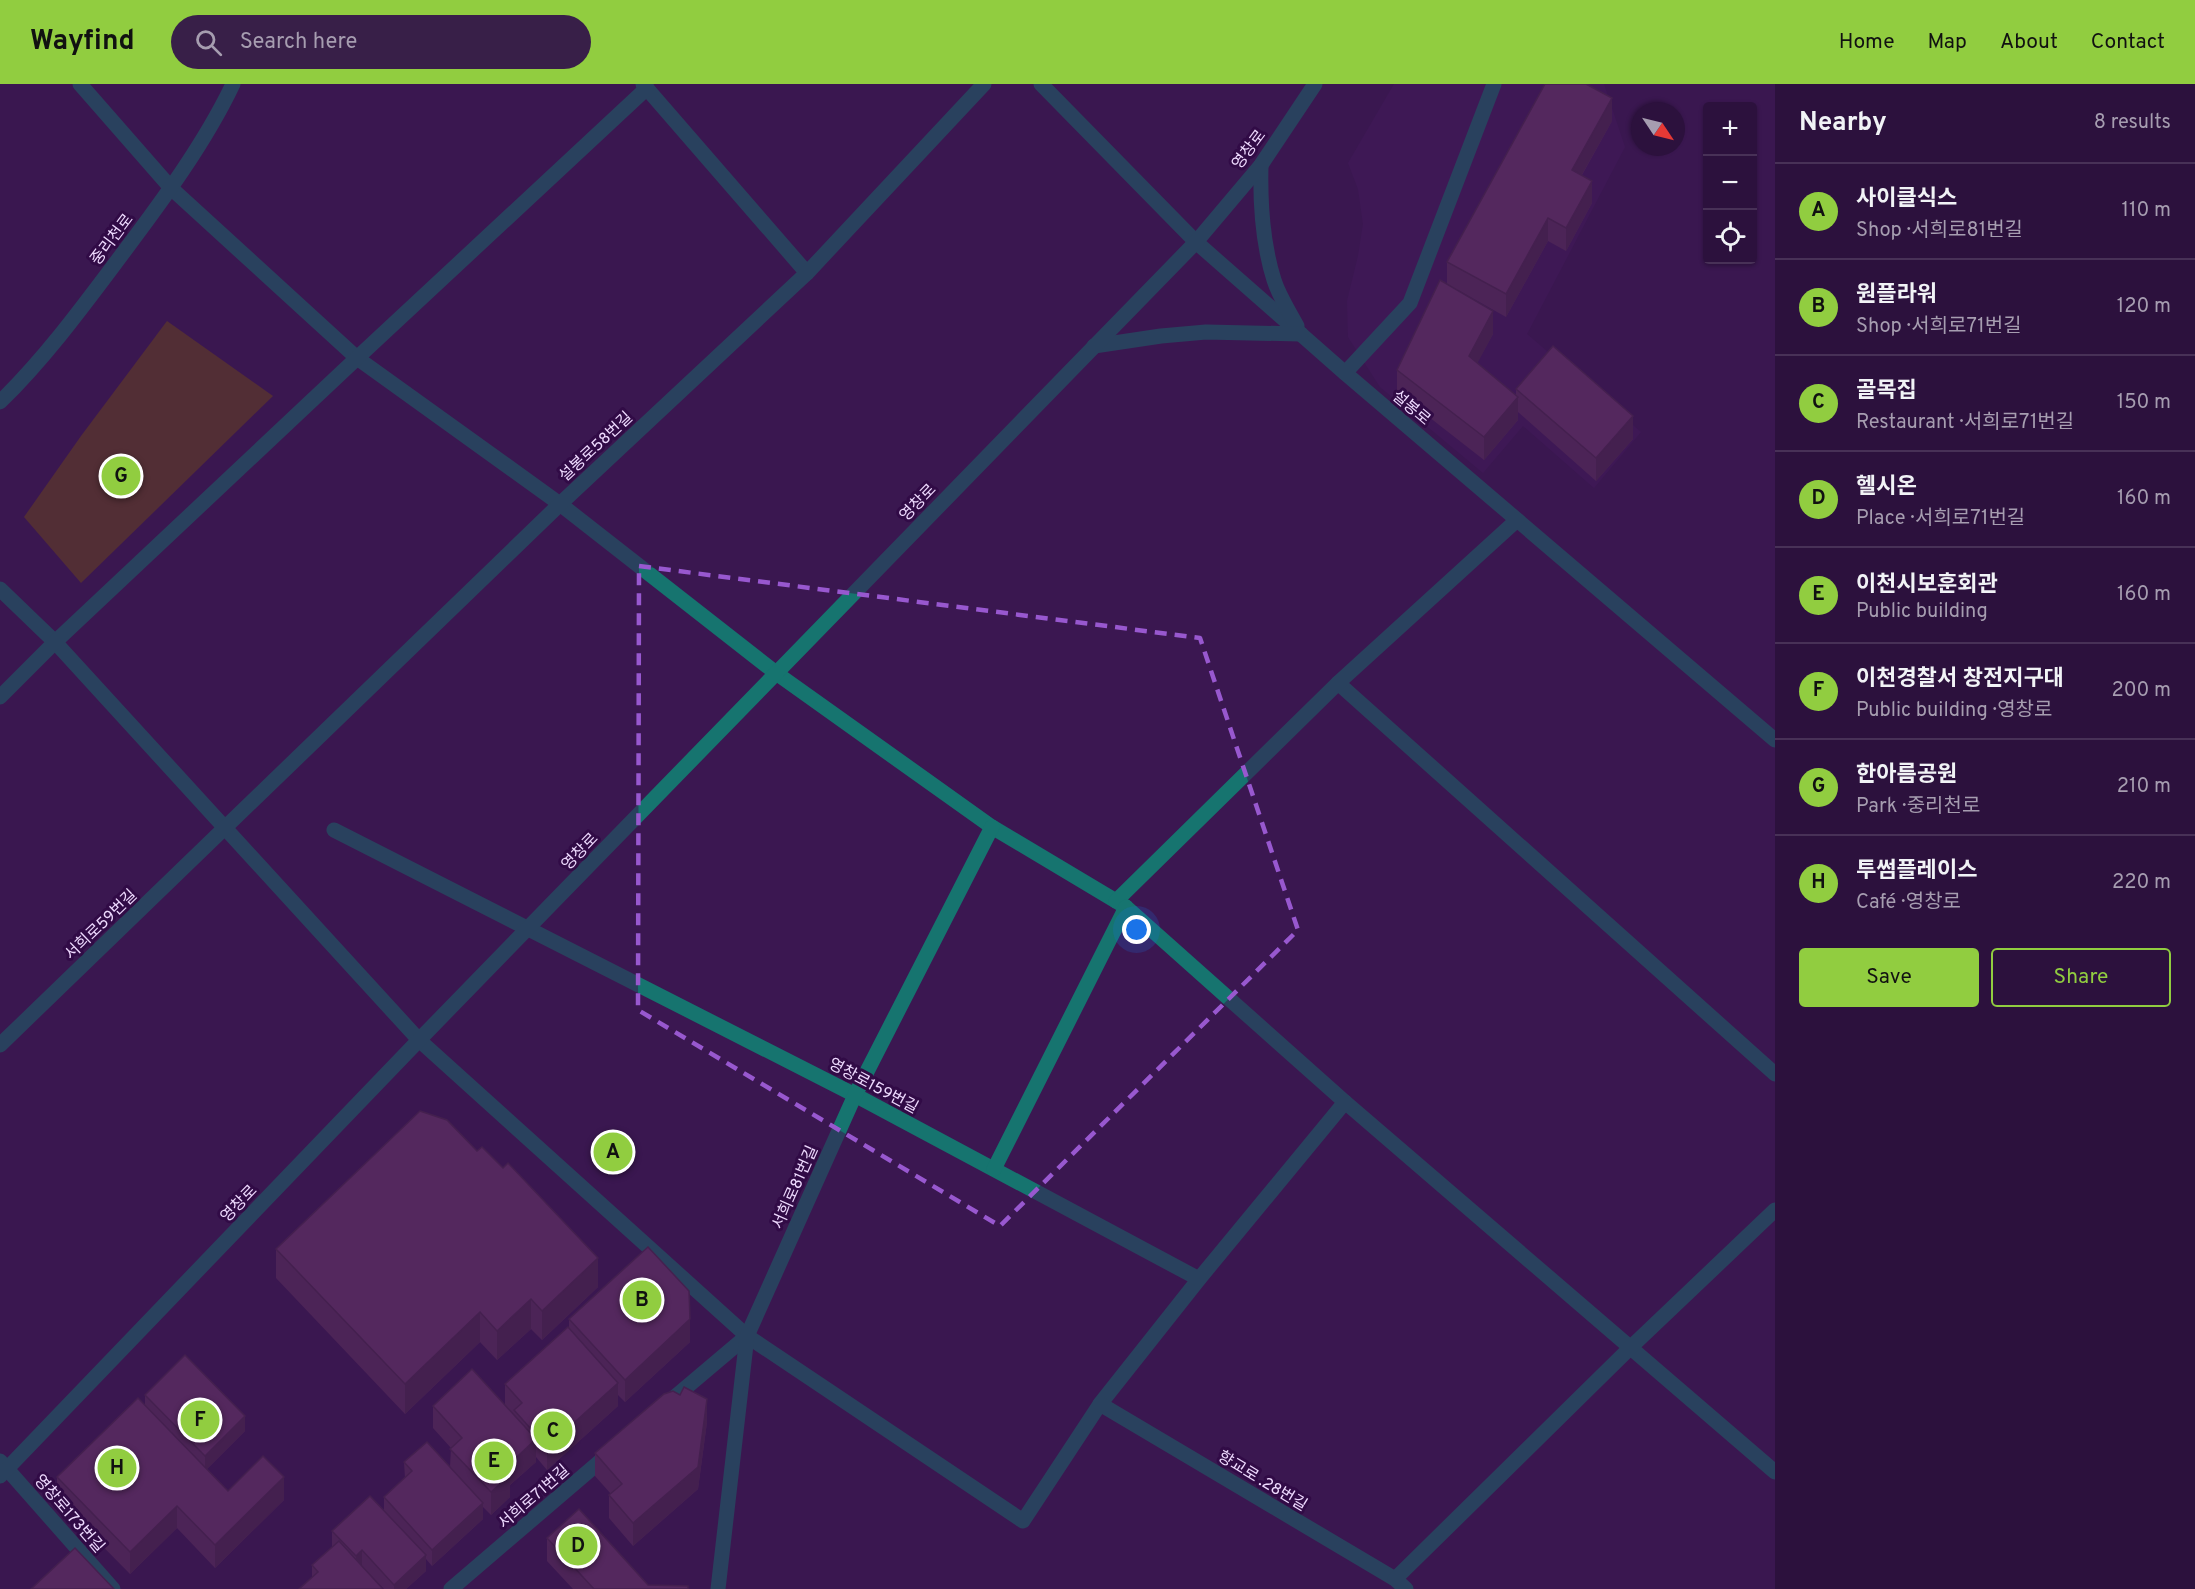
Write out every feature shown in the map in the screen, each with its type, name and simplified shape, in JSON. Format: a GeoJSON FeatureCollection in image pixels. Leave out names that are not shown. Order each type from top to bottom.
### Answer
{"type":"FeatureCollection","features":[{"type":"Feature","properties":{"kind":"street"},"geometry":{"type":"LineString","coordinates":[[80,84],[171,188],[357,357],[560,504],[776,673],[992,827],[1121,904],[1345,1102],[1775,1472]]}},
{"type":"Feature","properties":{"kind":"street","name":"중리천로"},"geometry":{"type":"LineString","coordinates":[[0,402],[22,381],[74,318],[171,188],[233,84]]}},
{"type":"Feature","properties":{"kind":"street","name":"설봉로58번길"},"geometry":{"type":"LineString","coordinates":[[224,828],[560,504],[807,273],[984,84]]}},
{"type":"Feature","properties":{"kind":"street","name":"설봉로"},"geometry":{"type":"LineString","coordinates":[[1041,84],[1196,242],[1345,373],[1775,740]]}},
{"type":"Feature","properties":{"kind":"street","name":"영창로"},"geometry":{"type":"LineString","coordinates":[[3,1469],[1196,242],[1261,165],[1315,84]]}},
{"type":"Feature","properties":{"kind":"street"},"geometry":{"type":"LineString","coordinates":[[1345,373],[1410,303],[1494,84]]}},
{"type":"Feature","properties":{"kind":"street"},"geometry":{"type":"LineString","coordinates":[[0,697],[55,642],[645,86],[807,273]]}},
{"type":"Feature","properties":{"kind":"street"},"geometry":{"type":"LineString","coordinates":[[1094,346],[1206,332],[1301,334],[1275,281],[1265,244],[1260,209],[1261,165]]}},
{"type":"Feature","properties":{"kind":"street"},"geometry":{"type":"LineString","coordinates":[[994,1169],[1121,904],[1338,683],[1517,520]]}},
{"type":"Feature","properties":{"kind":"street"},"geometry":{"type":"LineString","coordinates":[[0,589],[55,642],[419,1040],[747,1336],[1023,1521],[1100,1404],[1199,1279],[1345,1102]]}},
{"type":"Feature","properties":{"kind":"street"},"geometry":{"type":"LineString","coordinates":[[1338,683],[1775,1074]]}},
{"type":"Feature","properties":{"kind":"street","name":"서희로81번길"},"geometry":{"type":"LineString","coordinates":[[718,1589],[747,1336],[855,1095],[992,827]]}},
{"type":"Feature","properties":{"kind":"street","name":"서희로59번길"},"geometry":{"type":"LineString","coordinates":[[0,1045],[224,828]]}},
{"type":"Feature","properties":{"kind":"street"},"geometry":{"type":"LineString","coordinates":[[334,830],[528,930]]}},
{"type":"Feature","properties":{"kind":"street","name":"영창로159번길"},"geometry":{"type":"LineString","coordinates":[[528,930],[855,1095],[1199,1279]]}},
{"type":"Feature","properties":{"kind":"street"},"geometry":{"type":"LineString","coordinates":[[1400,1584],[1631,1347],[1775,1210]]}},
{"type":"Feature","properties":{"kind":"street"},"geometry":{"type":"LineString","coordinates":[[648,1420],[747,1336]]}},
{"type":"Feature","properties":{"kind":"street","name":"향교로 .28번길"},"geometry":{"type":"LineString","coordinates":[[1100,1404],[1400,1584]]}},
{"type":"Feature","properties":{"kind":"street","name":"서희로71번길"},"geometry":{"type":"LineString","coordinates":[[451,1589],[621,1443]]}},
{"type":"Feature","properties":{"kind":"street","name":"영창로173번길"},"geometry":{"type":"LineString","coordinates":[[3,1469],[113,1589]]}},
{"type":"Feature","properties":{"kind":"highlighted area"},"geometry":{"type":"Polygon","coordinates":[[[639,566],[1200,638],[1298,930],[1000,1226],[638,1010],[639,566]]]}},
{"type":"Feature","properties":{"kind":"shaded area"},"geometry":{"type":"Polygon","coordinates":[[[1394,84],[1604,84],[1625,147],[1527,334],[1641,432],[1594,488],[1523,426],[1483,473],[1380,387],[1348,337],[1347,301],[1363,224],[1358,189],[1348,163],[1394,84]]]}},
{"type":"Feature","properties":{"kind":"shaded area"},"geometry":{"type":"Polygon","coordinates":[[[167,321],[273,396],[81,583],[24,517],[167,321]]]}},
{"type":"Feature","properties":{"kind":"building"},"geometry":{"type":"Polygon","coordinates":[[[1545,84],[1586,84],[1612,98],[1572,170],[1592,181],[1566,228],[1548,218],[1506,294],[1447,262],[1545,84]]]}},
{"type":"Feature","properties":{"kind":"building"},"geometry":{"type":"Polygon","coordinates":[[[1440,280],[1493,311],[1469,356],[1518,397],[1484,437],[1397,370],[1440,280]]]}},
{"type":"Feature","properties":{"kind":"building"},"geometry":{"type":"Polygon","coordinates":[[[1553,346],[1633,416],[1596,458],[1516,389],[1553,346]]]}},
{"type":"Feature","properties":{"kind":"building"},"geometry":{"type":"Polygon","coordinates":[[[420,1111],[447,1120],[477,1151],[482,1147],[503,1168],[508,1163],[598,1258],[542,1311],[531,1299],[497,1331],[480,1312],[405,1384],[276,1249],[420,1111]]]}},
{"type":"Feature","properties":{"kind":"building"},"geometry":{"type":"Polygon","coordinates":[[[648,1247],[689,1291],[690,1319],[625,1380],[569,1319],[648,1247]]]}},
{"type":"Feature","properties":{"kind":"building"},"geometry":{"type":"Polygon","coordinates":[[[568,1327],[618,1383],[547,1447],[514,1410],[522,1403],[505,1384],[568,1327]]]}},
{"type":"Feature","properties":{"kind":"building"},"geometry":{"type":"Polygon","coordinates":[[[185,1355],[245,1416],[205,1456],[145,1395],[185,1355]]]}},
{"type":"Feature","properties":{"kind":"building"},"geometry":{"type":"Polygon","coordinates":[[[472,1369],[536,1439],[505,1468],[510,1475],[491,1492],[450,1449],[462,1438],[433,1406],[472,1369]]]}},
{"type":"Feature","properties":{"kind":"building"},"geometry":{"type":"Polygon","coordinates":[[[684,1387],[707,1399],[698,1467],[633,1523],[609,1495],[622,1484],[595,1453],[664,1394],[673,1391],[680,1395],[684,1387]]]}},
{"type":"Feature","properties":{"kind":"building"},"geometry":{"type":"Polygon","coordinates":[[[138,1398],[228,1491],[263,1456],[284,1477],[215,1545],[177,1506],[130,1552],[57,1477],[138,1398]]]}},
{"type":"Feature","properties":{"kind":"building"},"geometry":{"type":"Polygon","coordinates":[[[427,1442],[483,1503],[432,1550],[384,1497],[412,1471],[404,1462],[427,1442]]]}},
{"type":"Feature","properties":{"kind":"building"},"geometry":{"type":"Polygon","coordinates":[[[370,1496],[426,1555],[394,1585],[362,1550],[356,1556],[332,1531],[370,1496]]]}},
{"type":"Feature","properties":{"kind":"building"},"geometry":{"type":"Polygon","coordinates":[[[579,1509],[648,1585],[688,1586],[688,1589],[594,1589],[547,1538],[579,1509]]]}},
{"type":"Feature","properties":{"kind":"building"},"geometry":{"type":"Polygon","coordinates":[[[339,1541],[381,1589],[299,1589],[318,1572],[312,1565],[339,1541]]]}},
{"type":"Feature","properties":{"kind":"building"},"geometry":{"type":"Polygon","coordinates":[[[75,1548],[114,1589],[31,1589],[75,1548]]]}},
{"type":"Feature","properties":{"kind":"place","name":"한아름공원"},"geometry":{"type":"Point","coordinates":[121,476]}},
{"type":"Feature","properties":{"kind":"place","name":"사이클식스"},"geometry":{"type":"Point","coordinates":[613,1152]}},
{"type":"Feature","properties":{"kind":"place","name":"원플라워"},"geometry":{"type":"Point","coordinates":[642,1300]}},
{"type":"Feature","properties":{"kind":"place","name":"이천경찰서 창전지구대"},"geometry":{"type":"Point","coordinates":[200,1420]}},
{"type":"Feature","properties":{"kind":"place","name":"골목집"},"geometry":{"type":"Point","coordinates":[553,1431]}},
{"type":"Feature","properties":{"kind":"place","name":"이천시보훈회관"},"geometry":{"type":"Point","coordinates":[494,1461]}},
{"type":"Feature","properties":{"kind":"place","name":"투썸플레이스"},"geometry":{"type":"Point","coordinates":[117,1468]}},
{"type":"Feature","properties":{"kind":"place","name":"헬시온"},"geometry":{"type":"Point","coordinates":[578,1546]}}]}
